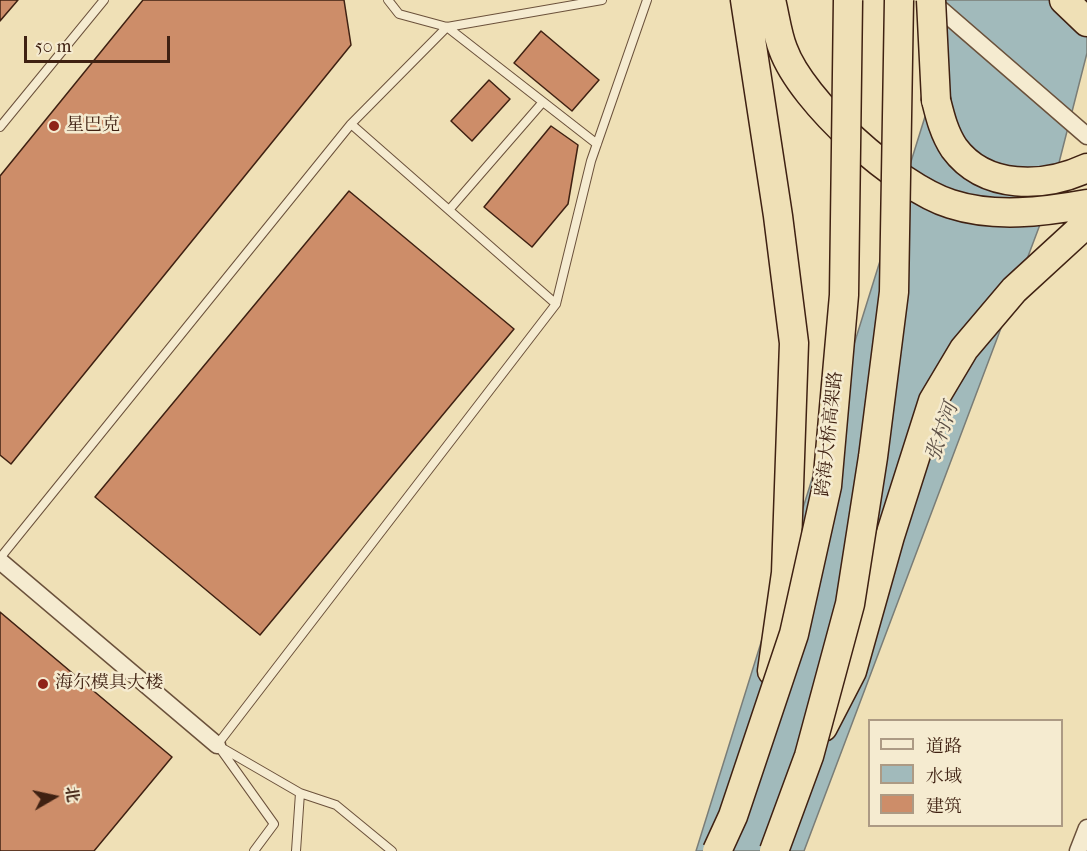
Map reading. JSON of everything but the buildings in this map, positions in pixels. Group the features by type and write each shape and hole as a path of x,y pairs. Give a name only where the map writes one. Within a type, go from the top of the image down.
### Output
{"highway":[{"path":"745,0 778,216 794,343 786,573 778,639 756,746"},
{"path":"771,0 783,50 804,87 856,143 911,183 950,204 988,212 1052,211 1087,204"},
{"name":"跨海大桥高架路","path":"717,851 732,816 795,634 827,486 844,295 848,0"},
{"path":"774,851 809,756 850,604 873,456 894,292 899,0"},
{"path":"931,0 936,100 943,128 954,147 967,161 985,174 1025,182 1044,182 1068,177 1087,168"},
{"path":"1064,0 1087,22"},
{"path":"809,756 852,671 890,536 933,401 964,349 1014,290 1087,223"}],"street":[{"path":"931,0 1087,136"},
{"path":"0,559 217,745"},
{"path":"1078,851 1087,828"}],"lane":[{"path":"0,127 104,0"},
{"path":"388,0 399,14 447,27 597,144"},
{"path":"0,559 351,124 447,27 602,0"},
{"path":"217,745 556,304 597,144 647,0"},
{"path":"449,210 542,103"},
{"path":"351,124 556,304"},
{"path":"217,745 300,793 336,805 392,851"},
{"path":"217,745 274,824 254,851"},
{"path":"296,851 300,793"}],"water":[{"name":"张村河","path":"943,0 1087,0 1087,53 1050,198 804,851 696,851 938,75"}],"place":[{"name":"星巴克","path":"54,126"},
{"name":"海尔模具大楼","path":"43,684"}]}
